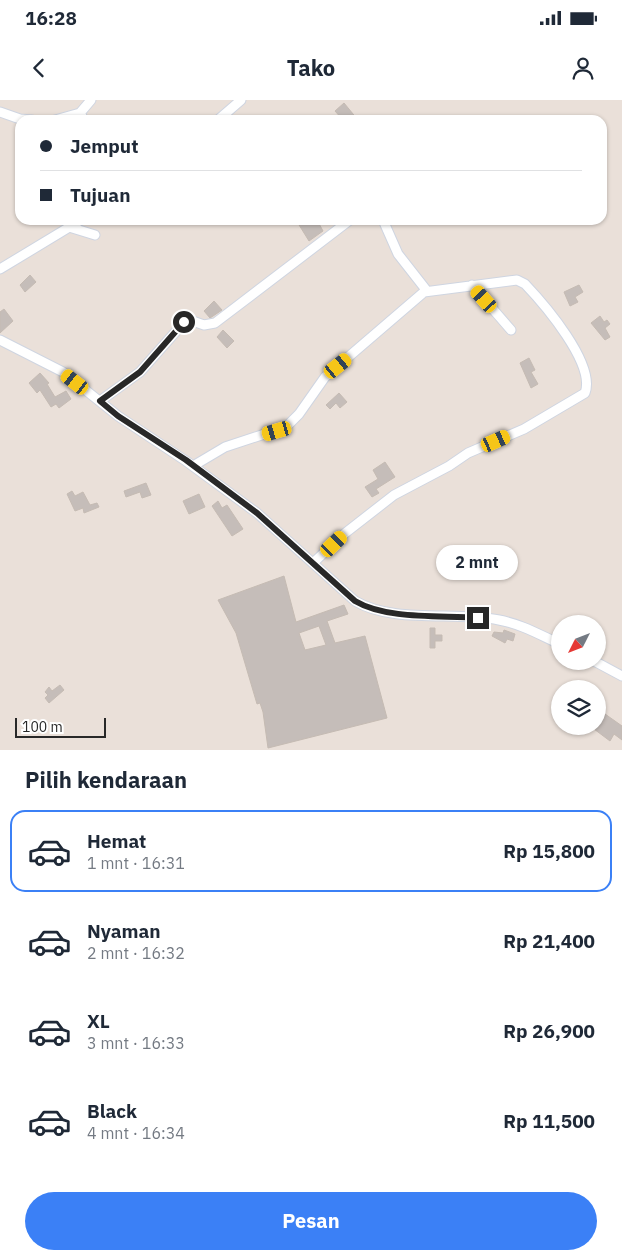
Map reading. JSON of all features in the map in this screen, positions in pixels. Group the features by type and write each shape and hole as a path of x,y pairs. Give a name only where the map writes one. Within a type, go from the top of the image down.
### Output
{"street":[{"path":"83,115 91,100"},
{"path":"224,115 242,100"},
{"path":"0,112 15,117"},
{"path":"0,269 72,225"},
{"path":"100,401 140,372 187,319 204,326 215,323 343,225"},
{"path":"385,225 398,254 427,291"},
{"path":"69,227 95,235"},
{"path":"194,466 225,447 286,426 299,414 325,377 391,323 418,295 427,291 516,280 525,284 573,343 586,381 585,393 524,429 468,453 435,474 394,495 344,534 314,564"},
{"path":"472,285 511,330"},
{"path":"0,340 63,372 118,416 194,466 257,513 355,601 370,608 396,613 500,620 520,626 551,640"},
{"path":"606,667 622,676"}],"building":[{"path":"344,103 354,115 339,115 335,111"},
{"path":"299,225 320,225 323,231 309,241"},
{"path":"30,275 36,282 25,292 20,285"},
{"path":"579,285 583,292 575,297 578,302 570,306 564,292"},
{"path":"214,301 222,310 210,318 204,311"},
{"path":"4,309 13,321 0,333 0,312"},
{"path":"600,316 604,322 607,320 610,324 605,328 610,337 605,340 591,323"},
{"path":"223,330 234,341 227,348 217,337"},
{"path":"529,358 535,370 531,372 538,384 531,388 520,363"},
{"path":"40,373 49,383 47,384 55,397 66,391 71,399 59,408 56,404 51,407 40,390 37,393 29,383"},
{"path":"339,393 347,402 340,408 336,403 330,409 326,405"},
{"path":"385,462 395,477 376,489 379,493 372,497 365,487 378,479 373,470"},
{"path":"146,483 151,495 142,498 140,492 126,497 124,491"},
{"path":"72,491 75,496 83,492 90,505 97,503 99,507 84,513 83,508 75,511 67,494"},
{"path":"199,494 205,507 189,514 183,501"},
{"path":"218,501 222,508 227,505 243,529 232,536 212,506"},
{"path":"284,576 296,622 344,605 348,614 327,621 335,643 365,636 387,718 268,748 260,703 257,704 236,633 218,600","holes":["319,626 326,645 305,650 299,633"]},
{"path":"430,628 435,628 435,635 442,635 442,641 435,641 435,648 430,648"},
{"path":"504,630 515,634 513,641 507,639 505,643 492,636 494,632 503,633"},
{"path":"60,685 64,690 49,703 45,698 48,695 45,692 49,687 52,691"},
{"path":"606,715 622,726 622,740 614,734 610,741 602,735 606,735"}],"route":[{"path":"184,322 149,364 131,380 100,401 118,416 186,460 257,513 355,601 375,610 396,613 478,618"}]}
